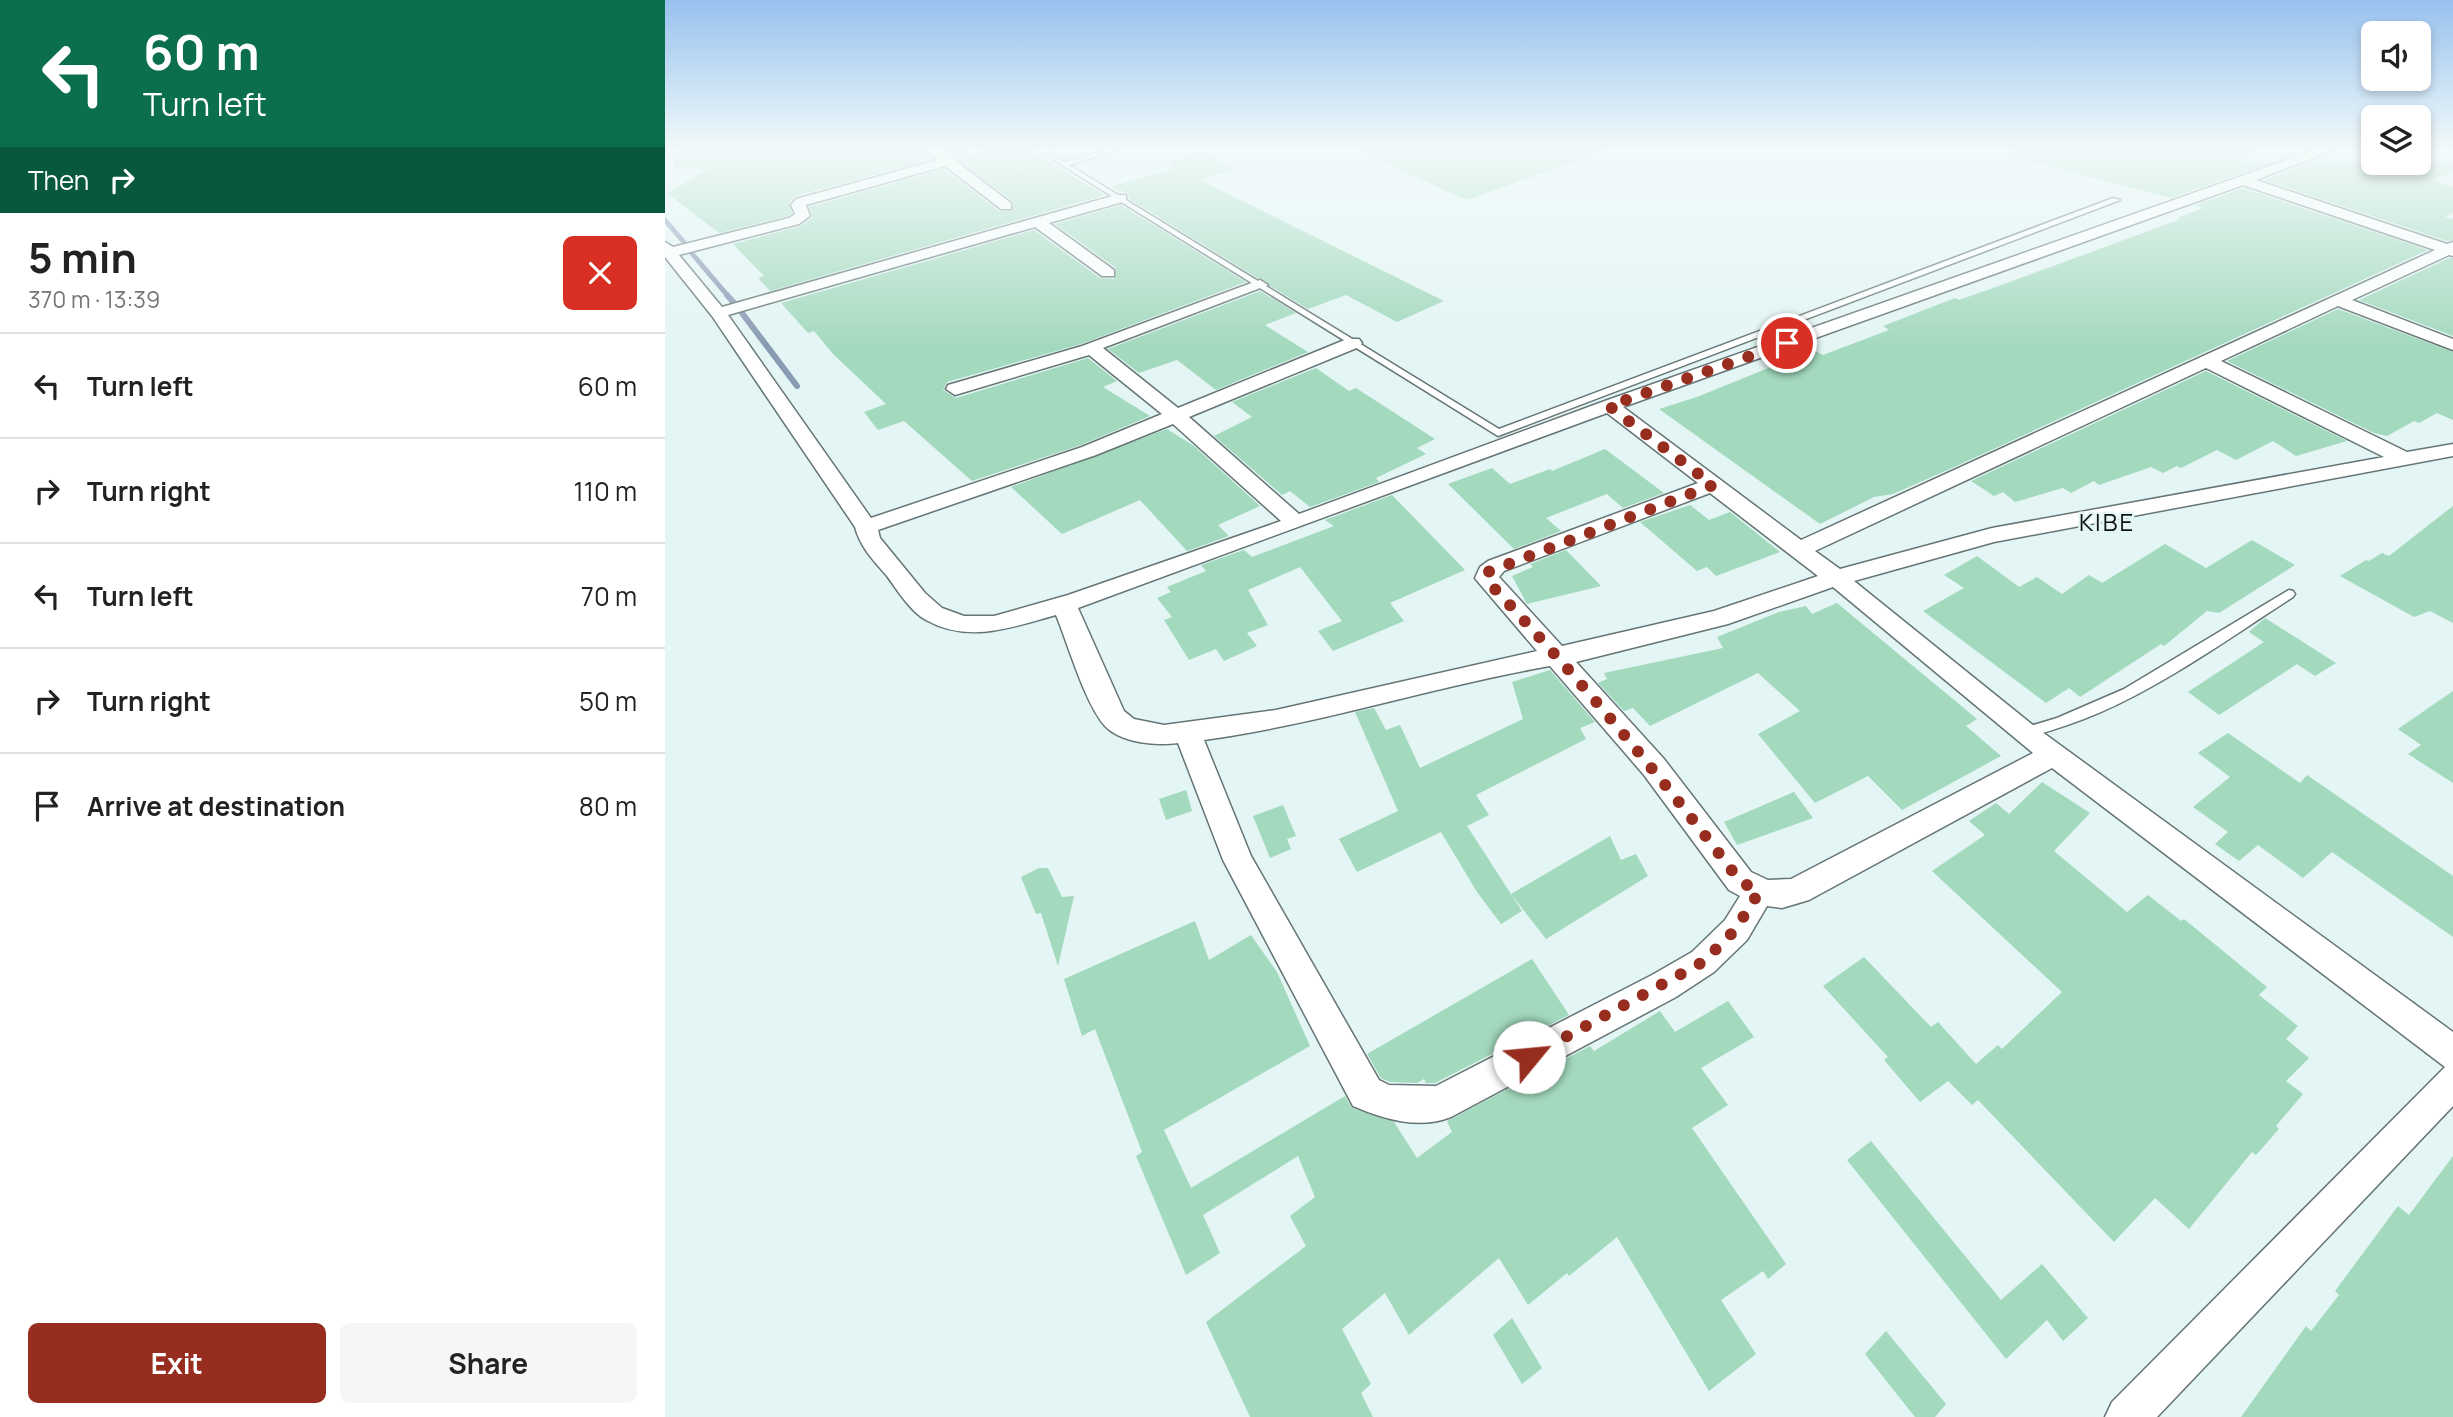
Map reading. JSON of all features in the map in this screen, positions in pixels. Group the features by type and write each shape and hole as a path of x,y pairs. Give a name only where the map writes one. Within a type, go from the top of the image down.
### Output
{"street":[{"path":"803,215 794,221 667,250 718,313 866,527 869,539 917,599 934,614 963,624 994,624 1064,604 1296,523 1609,406 2149,215"},
{"path":"718,313 1065,215"},
{"path":"2349,215 2451,249"},
{"path":"1039,223 1108,273"},
{"path":"1798,550 2451,249"},
{"path":"955,389 1091,349 1095,344 1260,285"},
{"path":"2337,300 2453,345"},
{"path":"866,527 1177,417 1353,343"},
{"path":"1091,349 1177,417 1296,523"},
{"path":"2206,361 2405,459"},
{"path":"1609,406 1836,578 2025,733 2453,1053"},
{"path":"1064,604 1096,683 1114,718 1126,729 1164,735 1276,720 1509,664 1559,657 1719,618 1836,578 1991,535 2453,450"},
{"path":"1713,485 1488,572 1487,579 1654,767 1740,881 1759,892 1780,897 1798,891 2007,777 2056,755"},
{"path":"1187,732 1238,860 1366,1093 1389,1103 1438,1104 1664,985 1703,962 1735,930 1759,892"},
{"path":"2127,1417 2453,1081"}],"lane":[{"path":"1148,215 1498,433 2076,215"},
{"path":"2025,733 2058,725 2101,708 2289,594"}],"building":[{"path":"696,215 789,215 788,216 719,233"},
{"path":"1035,215 770,291 758,278 764,276 733,244 801,226 813,217"},
{"path":"1086,215 1137,215 1246,282 1081,344 947,382 943,390 956,398 1088,358 1117,381 1103,387 1150,416 1081,445 972,481 904,421 878,430 864,412 886,404 834,355 814,331 808,333 781,303 1034,230 1100,278 1114,279 1116,268 1055,224"},
{"path":"1155,215 1271,215 1444,301 1397,322 1346,295 1308,309"},
{"path":"2184,215 2324,215 2428,250 1952,468 1893,494 1874,497 1820,524 1659,409 1697,397 1813,350 1823,355 1889,330 1883,326 1955,298 1959,300 2181,219 2177,218"},
{"path":"2369,215 2449,215 2445,217 2453,219 2453,240 2447,241"},
{"path":"2453,258 2453,336 2359,300"},
{"path":"1260,291 1296,313 1265,325 1308,352 1216,390 1177,360 1139,373 1108,349"},
{"path":"2338,309 2453,352 2453,420 2437,413 2419,423 2414,421 2387,436 2374,433 2227,361"},
{"path":"1316,368 1349,391 1356,388 1435,439 1417,448 1426,454 1376,478 1379,482 1310,507 1290,491 1282,495 1214,436 1252,417 1232,402"},
{"path":"2206,371 2347,441 2296,456 2273,441 2236,460 2217,450 2181,468 2177,466 2163,473 2151,467 2099,485 2094,481 2071,493 2063,488 2015,502 2003,492 1994,496 1971,481"},
{"path":"1167,429 1194,446 1260,506 1218,525 1229,536 1187,551 1140,500 1062,534 1011,487"},
{"path":"1605,449 1664,493 1623,508 1607,494 1546,518 1561,531 1514,549 1448,484 1492,468 1510,484 1550,469 1552,471"},
{"path":"1392,495 1465,570 1390,603 1404,621 1333,651 1318,631 1342,621 1300,567 1248,590 1268,625 1247,633 1257,646 1224,661 1216,649 1189,660 1164,620 1172,617 1157,598 1171,592 1167,587 1206,571 1201,565 1244,550 1252,557 1334,526 1325,520"},
{"path":"1690,505 1709,520 1730,512 1780,552 1716,576 1707,567 1697,571 1640,522"},
{"path":"2453,506 2453,623 2430,611 2414,617 2340,576 2382,553 2389,556"},
{"path":"2252,540 2295,565 2219,613 2207,611 2164,646 2161,644 2080,697 2069,688 2046,703 1923,611 1964,588 1944,575 1977,556 2019,587 2037,577 2062,594 2089,575 2102,583 2165,544 2206,568"},
{"path":"1566,550 1601,586 1527,604 1512,576 1533,567 1530,564"},
{"path":"1837,603 1977,719 1966,726 2001,756 1902,810 1868,776 1815,803 1758,734 1800,711 1758,673 1650,726 1633,708 1624,711 1598,683 1607,679 1604,673 1723,648 1717,637 1779,612 1806,606 1812,614"},
{"path":"2265,618 2336,663 2315,676 2297,664 2219,715 2188,692 2264,642 2249,632"},
{"path":"1550,670 1595,722 1580,728 1586,739 1476,795 1489,815 1467,826 1522,911 1501,924 1477,892 1441,832 1357,872 1339,839 1398,811 1355,712 1374,708 1386,730 1400,725 1420,768 1523,719 1512,682"},
{"path":"2453,691 2453,783 2408,754 2421,745 2398,729"},
{"path":"2228,733 2300,783 2307,775 2453,876 2453,937 2332,852 2303,878 2258,845 2239,861 2215,844 2228,832 2193,807 2230,777 2198,753"},
{"path":"2042,782 2090,813 2054,851 2127,912 2148,895 2181,921 2184,919 2267,987 2259,995 2298,1026 2286,1039 2309,1058 2286,1081 2303,1094 2276,1126 2279,1129 2256,1155 2252,1152 2189,1229 2155,1198 2114,1242 1978,1100 1972,1105 1948,1081 1920,1102 1884,1060 1888,1057 1823,986 1864,957 1931,1027 1938,1022 1976,1064 1998,1045 2002,1049 2062,992 1932,871 1985,835 1969,821 1996,803 2009,814"},
{"path":"1186,790 1192,811 1166,820 1159,799"},
{"path":"1794,792 1813,818 1737,845 1724,822"},
{"path":"1283,805 1296,836 1287,839 1291,849 1270,858 1253,816"},
{"path":"1610,836 1621,860 1636,854 1648,876 1546,939 1511,894"},
{"path":"1039,868 1048,868 1062,897 1074,896 1058,966 1041,913 1036,914 1021,877"},
{"path":"1195,921 1209,960 1251,935 1277,972 1310,1046 1164,1130 1191,1188 1345,1096 1352,1108 1394,1122 1417,1158 1452,1132 1447,1121 1590,1046 1594,1051 1660,1011 1675,1032 1728,1001 1754,1037 1701,1068 1728,1105 1692,1128 1786,1264 1768,1279 1763,1271 1721,1300 1756,1354 1709,1391 1617,1237 1528,1305 1499,1258 1409,1335 1385,1293 1342,1329 1371,1384 1361,1393 1373,1417 1250,1417 1206,1322 1306,1246 1290,1216 1315,1197 1298,1156 1203,1215 1220,1253 1186,1275 1136,1156 1142,1152 1095,1029 1082,1036 1064,979"},
{"path":"1532,959 1569,1015 1435,1083 1426,1083 1424,1079 1417,1083 1390,1082 1381,1078 1367,1054"},
{"path":"1871,1141 2001,1300 2042,1264 2088,1318 2063,1341 2047,1320 2006,1359 1847,1160"},
{"path":"2453,1156 2453,1417 2241,1417 2306,1326 2311,1331 2339,1295 2335,1291 2398,1206 2409,1215"},
{"path":"1512,1318 1542,1368 1522,1384 1493,1335"},
{"path":"1886,1331 1946,1404 1935,1417 1915,1417 1865,1354"}],"waterway":[{"path":"665,220 688,247"},
{"path":"689,250 728,296"},
{"path":"727,295 734,303"},
{"path":"742,313 797,386"}],"district":[{"name":"KIBE","path":"2107,523"}],"route":[{"path":"1529,1057 1703,962 1735,930 1759,892 1740,881 1654,767 1559,657 1492,586 1487,579 1488,572 1496,566 1713,485 1609,406 1787,343"}]}
